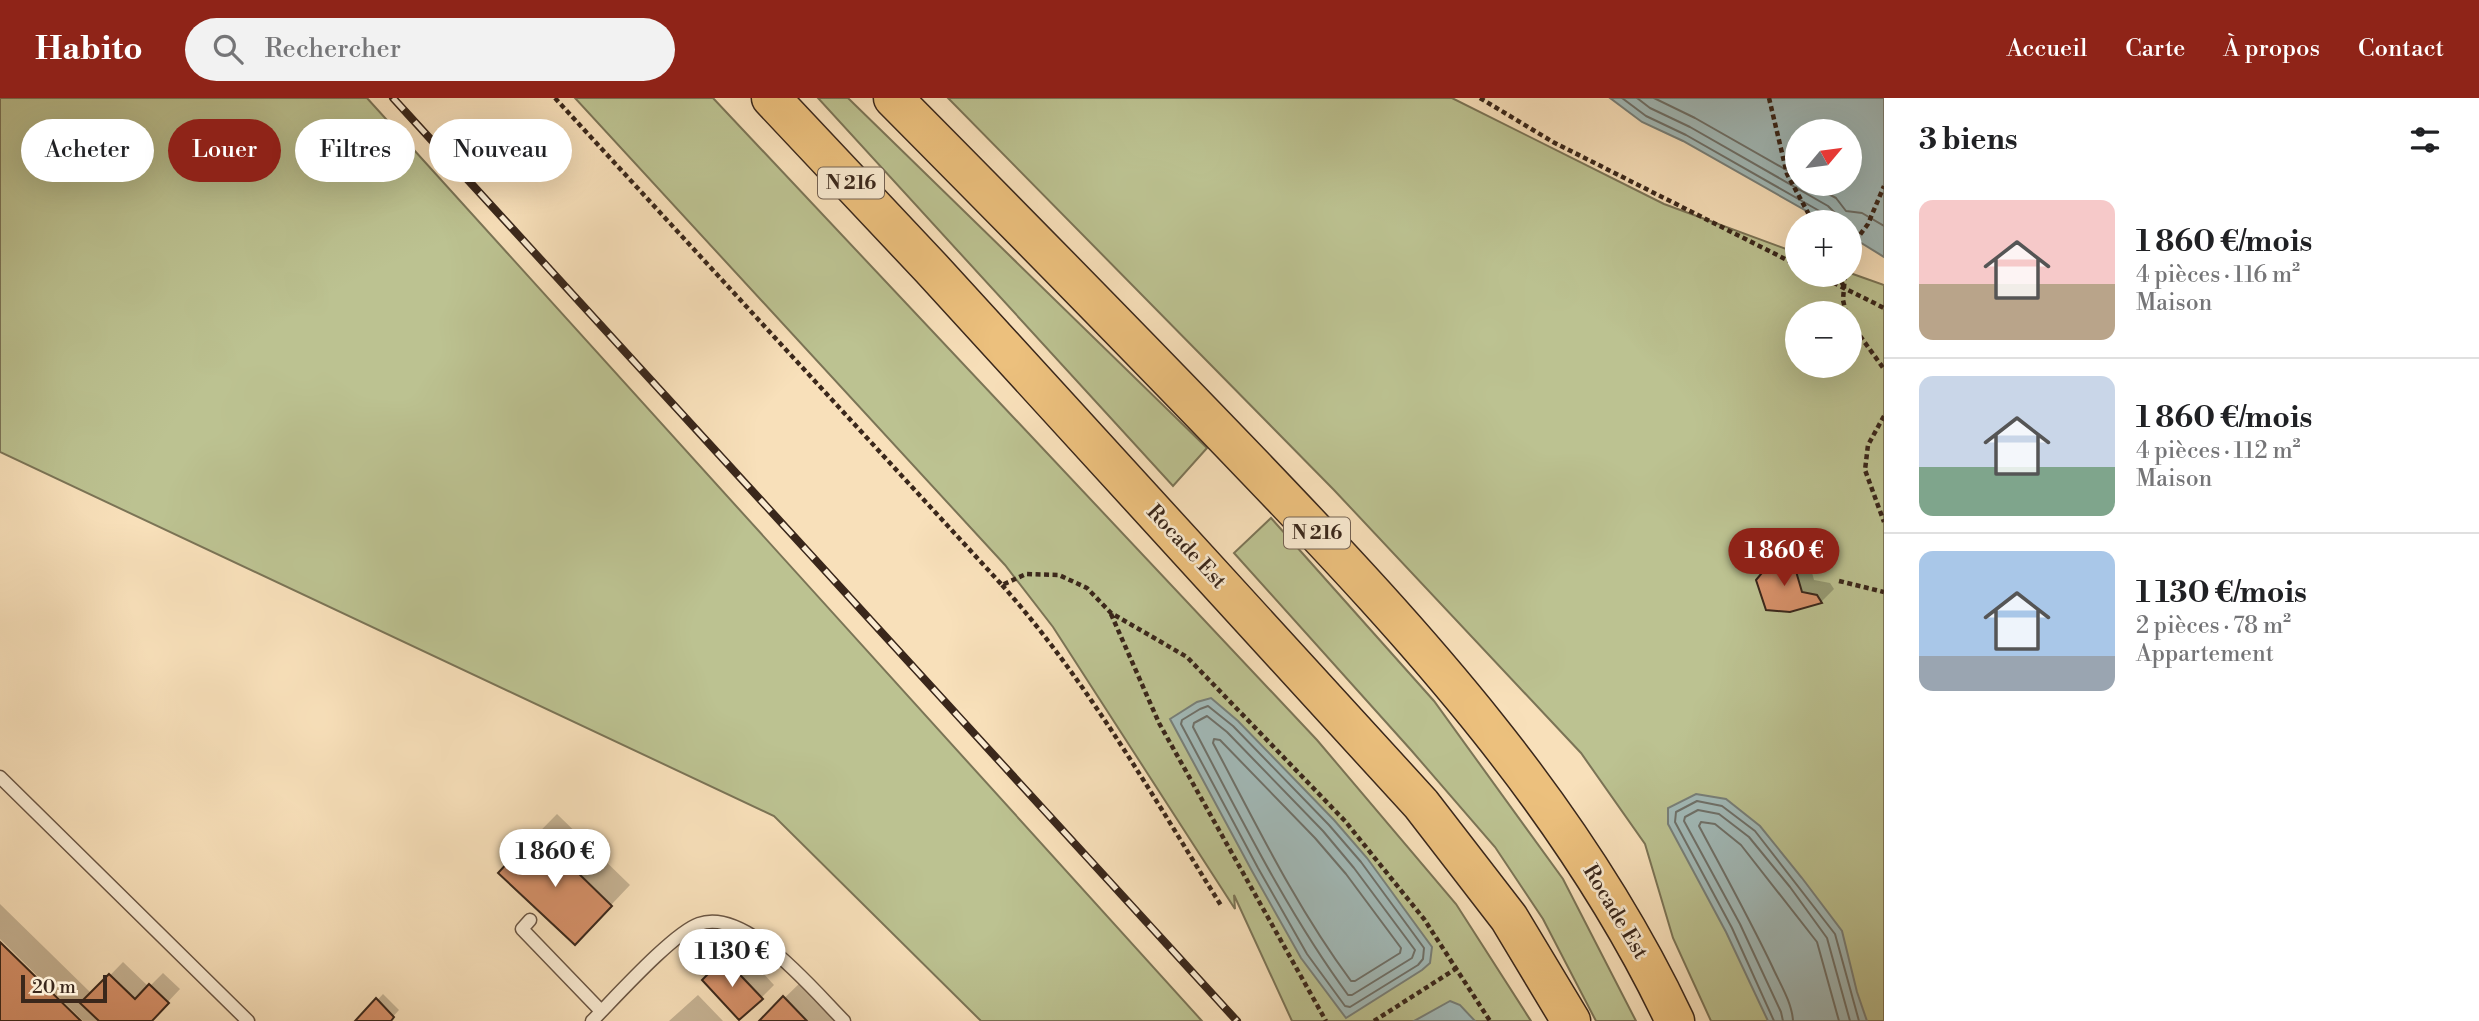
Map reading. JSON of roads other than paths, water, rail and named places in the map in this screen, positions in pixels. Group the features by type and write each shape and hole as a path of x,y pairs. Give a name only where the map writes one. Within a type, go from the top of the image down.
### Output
{"highway":[{"name":"Rocade Est","path":"771,98 1421,804 1502,906 1572,1021"},
{"name":"Rocade Est","path":"893,98 1304,519 1379,599 1455,687 1546,802 1582,856 1634,939 1675,1021"}],"lane":[{"path":"0,777 248,1021"},
{"path":"530,919 522,929 597,1016 680,934 700,923 722,923 748,931 773,950 844,1021"}],"water":[{"path":"1610,98 1884,98 1884,257 1862,243 1862,210 1805,210 1683,141 1642,122"},
{"path":"1211,698 1238,721 1334,820 1367,858 1432,947 1430,963 1422,970 1346,1018 1301,958 1170,719 1197,702"},
{"path":"1696,794 1726,799 1760,826 1842,931 1867,1021 1768,1021 1726,932 1668,824 1668,808"},
{"path":"1450,1001 1460,1005 1475,1021 1414,1021"}],"railway":[{"path":"393,98 1237,1021"}]}
